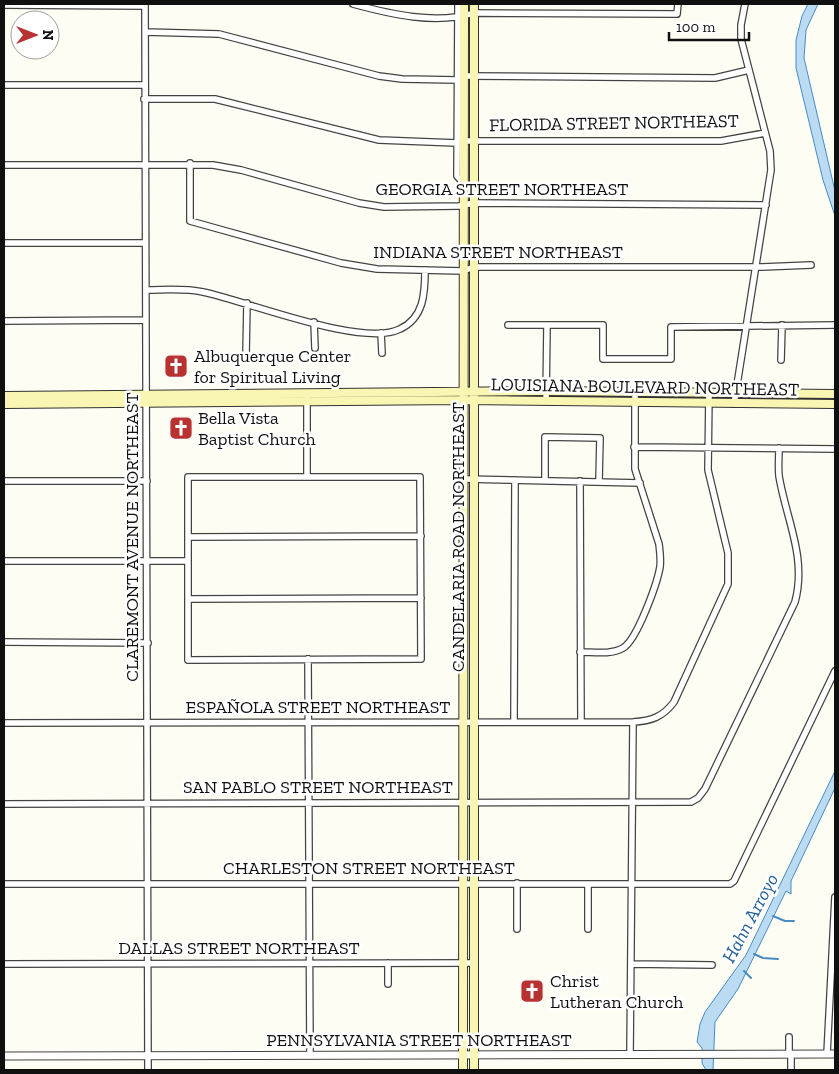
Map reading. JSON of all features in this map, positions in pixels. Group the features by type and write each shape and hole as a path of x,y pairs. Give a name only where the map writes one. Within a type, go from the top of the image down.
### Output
{"main road":[{"name":"CANDELARIA ROAD NORTHEAST","path":"464,4 461,17 461,142 464,184 464,1070"},
{"name":"CANDELARIA ROAD NORTHEAST","path":"474,4 474,1070"},
{"name":"LOUISIANA BOULEVARD NORTHEAST","path":"4,404 307,403 464,396 473,392 546,391 835,394"},
{"name":"LOUISIANA BOULEVARD NORTHEAST","path":"4,396 307,394 464,396 473,400 835,404"}],"street":[{"path":"353,4 399,16 461,17 474,13 677,14 678,4"},
{"path":"458,4 461,17"},
{"path":"734,404 771,170 770,151 741,39 741,25 745,4"},
{"path":"4,5 145,5"},
{"name":"CLAREMONT AVENUE NORTHEAST","path":"145,5 148,1070"},
{"path":"145,32 219,34 379,76 402,79 474,76 715,78 748,70"},
{"path":"4,85 144,85"},
{"name":"FLORIDA STREET NORTHEAST","path":"144,98 215,99 379,140 461,142 474,140 721,141 765,133"},
{"name":"GEORGIA STREET NORTHEAST","path":"4,165 190,163 241,170 360,203 384,207 464,206 474,203 766,204"},
{"name":"INDIANA STREET NORTHEAST","path":"190,163 190,221 340,264 377,269 463,271 474,267 805,267 811,265"},
{"path":"4,243 146,243"},
{"path":"146,290 200,292 247,303 349,332 381,334 400,330 418,313 424,297 425,270"},
{"path":"246,355 247,303"},
{"path":"4,321 146,320"},
{"path":"314,322 315,348"},
{"path":"508,325 603,325 603,359 671,359 671,326 835,325"},
{"path":"546,401 547,325"},
{"path":"781,360 782,325"},
{"path":"381,334 382,353"},
{"path":"580,652 613,652 629,644 653,594 660,555 636,469 634,447 635,392"},
{"name":"ESPAÑOLA STREET NORTHEAST","path":"4,723 308,721 633,722 659,717 668,711 728,584 728,553 710,481 708,448 709,393"},
{"path":"307,394 307,477"},
{"path":"545,481 545,437 600,438 599,481"},
{"path":"634,447 835,449"},
{"name":"SAN PABLO STREET NORTHEAST","path":"4,804 474,801 691,802 698,798 705,790 795,602 800,586 800,561 779,474 778,448"},
{"path":"188,476 307,477 420,477 421,659 188,660 188,476"},
{"path":"464,479 640,483"},
{"path":"514,721 515,480"},
{"path":"4,481 147,481"},
{"path":"580,481 581,722"},
{"path":"188,537 421,536"},
{"path":"4,562 188,560"},
{"path":"188,599 421,598"},
{"path":"4,642 148,643"},
{"path":"308,659 310,1055"},
{"name":"CHARLESTON STREET NORTHEAST","path":"4,884 474,882 724,884 734,881 835,671"},
{"path":"630,1054 633,722"},
{"path":"517,930 518,883"},
{"path":"588,884 588,929"},
{"path":"827,1054 835,897"},
{"path":"388,963 388,984"},
{"name":"DALLAS STREET NORTHEAST","path":"4,964 474,963"},
{"path":"631,964 712,965"},
{"path":"789,1037 791,1070"},
{"path":"753,1046 753,1055"},
{"name":"PENNSYLVANIA STREET NORTHEAST","path":"4,1056 835,1054"}],"water":[{"path":"808,4 818,4 806,30 804,58 835,191 835,216 823,180 796,68 796,40 802,16"},
{"path":"835,771 835,788 791,881 791,894 786,891 738,989 715,1022 713,1070 706,1070 702,1063 702,1048 697,1042 700,1024 705,1012 746,955"}],"waterway":[{"name":"Hahn Arroyo","path":"773,916 785,921 794,921"},
{"name":"Hahn Arroyo","path":"754,954 763,958 778,959"},
{"name":"Hahn Arroyo","path":"744,971 751,978"}],"place":[{"name":"Albuquerque Center for Spiritual Living","path":"176,366"},
{"name":"Bella Vista Baptist Church","path":"181,428"},
{"name":"Christ Lutheran Church","path":"532,991"}]}
